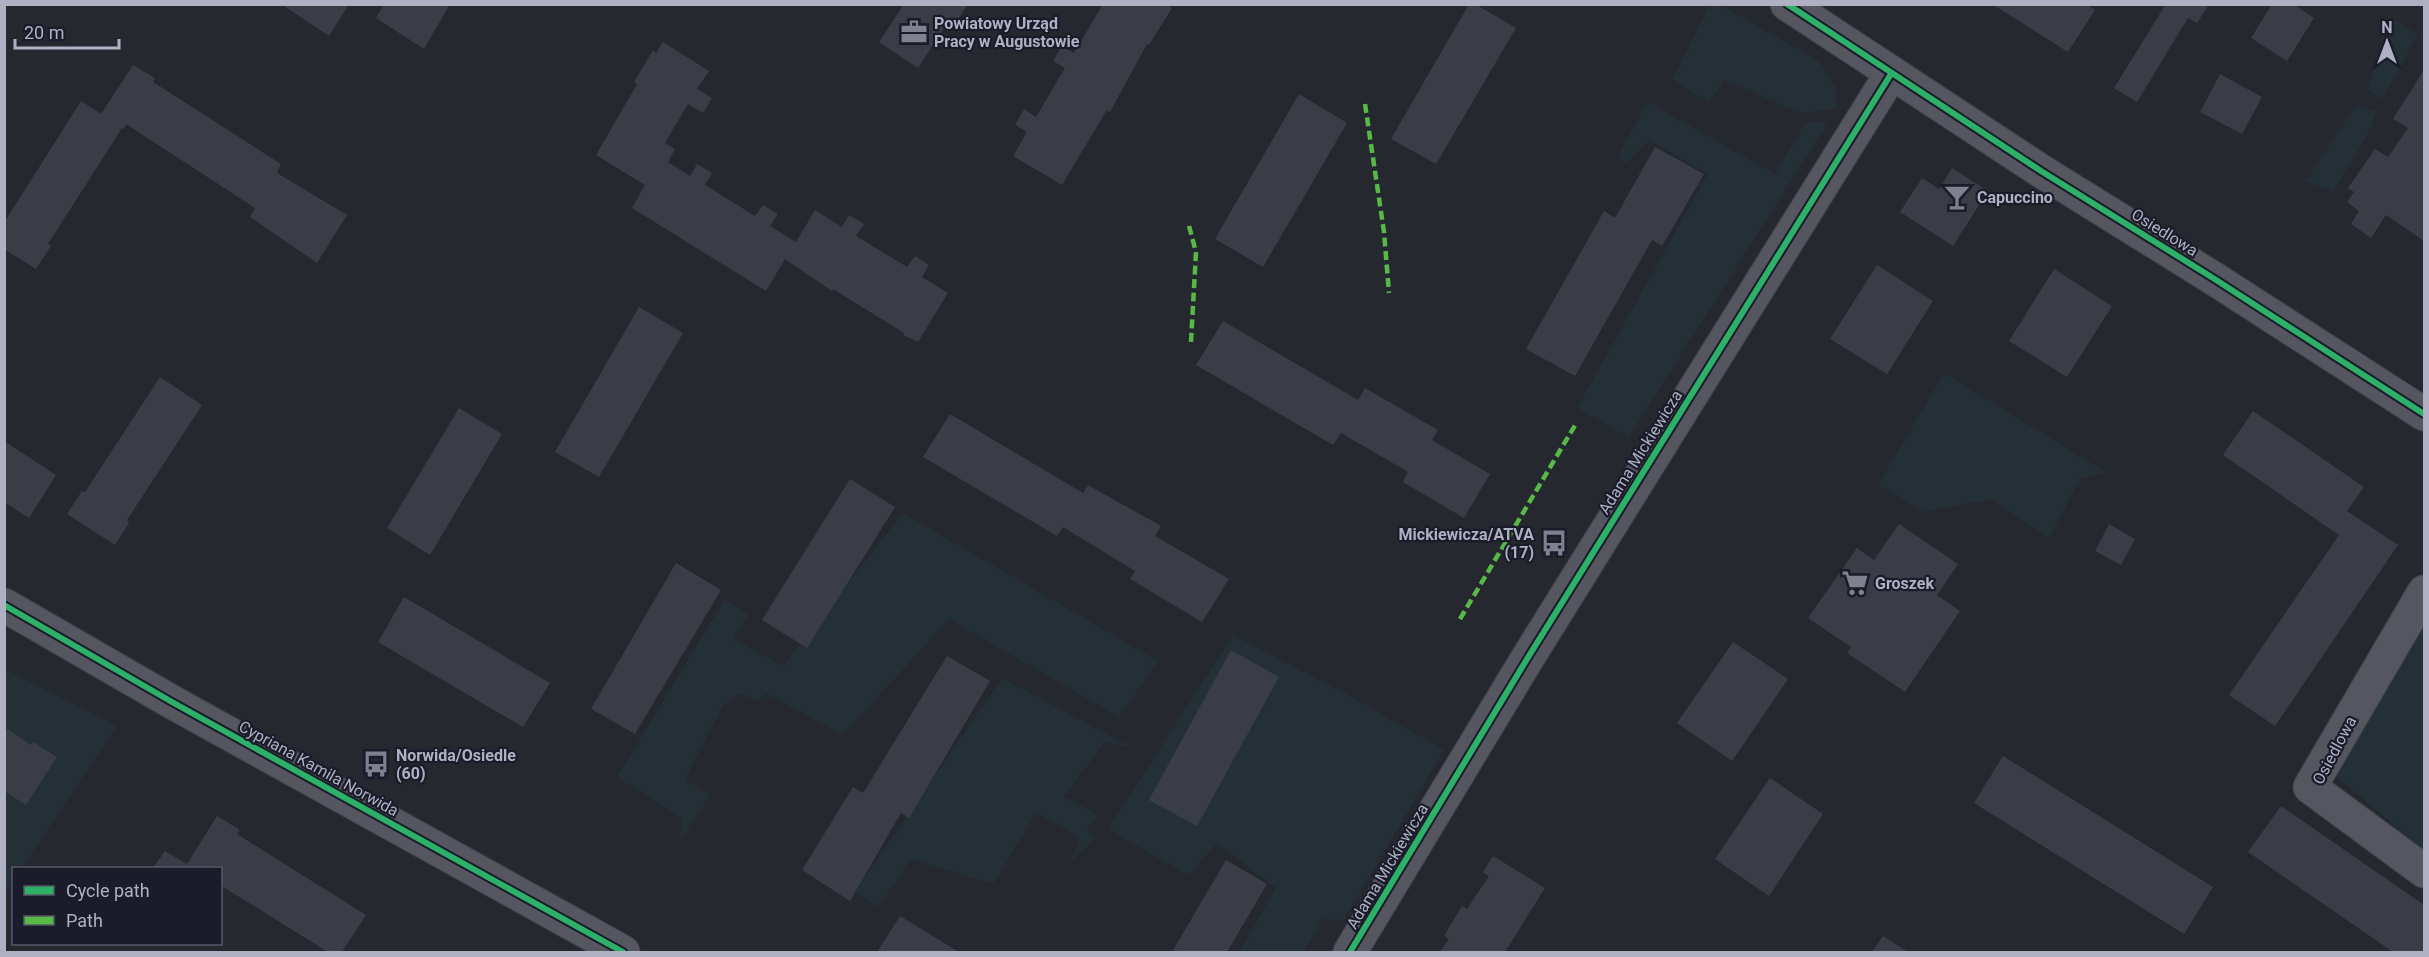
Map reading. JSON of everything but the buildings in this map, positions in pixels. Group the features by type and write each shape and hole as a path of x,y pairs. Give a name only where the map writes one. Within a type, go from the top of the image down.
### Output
{"street":[{"path":"1787,4 1891,74"},
{"name":"Osiedlowa","path":"1891,74 2424,414"},
{"name":"Adama Mickiewicza","path":"1350,952 1533,650 1891,74"},
{"name":"Osiedlowa","path":"2424,592 2310,787 2424,871"},
{"name":"Cypriana Kamila Norwida","path":"4,605 172,702 623,952"}],"shaded area":[{"path":"1710,5 1720,5 1819,61 1837,89 1836,109 1800,113 1724,80 1709,102 1672,80"},
{"path":"2394,19 2418,33 2382,100 2367,89"},
{"path":"1648,102 1775,174 1805,123 1829,121 1629,437 1577,408 1708,174 1649,140 1626,163 1618,155"},
{"path":"2357,104 2377,112 2366,137 2333,192 2306,181"},
{"path":"1944,373 2106,472 2080,479 2049,539 1992,499 1925,512 1878,485"},
{"path":"903,513 1158,661 1119,717 949,619 843,735 765,693 758,701 739,694 723,705 685,780 710,795 680,841 682,819 617,777 725,599 750,615 732,638 783,666"},
{"path":"2424,621 2424,850 2323,765"},
{"path":"1233,635 1341,691 1444,750 1343,921 1323,918 1304,952 1239,952 1276,888 1217,843 1189,876 1108,829"},
{"path":"5,669 117,726 23,867 12,867 12,883 5,895"},
{"path":"1002,678 1133,748 1105,742 1064,796 1098,815 1086,830 1094,838 1070,864 1080,837 1036,813 993,884 911,859 878,907 855,892"}],"marked path":[{"path":"1365,104 1384,232 1389,293"},
{"path":"1189,226 1196,252 1191,342"},
{"path":"1460,619 1577,422"}],"cycle path":[{"path":"1787,4 2041,171 2424,414"},
{"path":"1350,952 1527,659 1891,74"},
{"path":"4,605 172,702 623,952"}],"place":[{"name":"Powiatowy Urząd Pracy w Augustowie","path":"914,32"},
{"name":"Capuccino","path":"1957,197"},
{"name":"Mickiewicza/ATVA (17)","path":"1554,543"},
{"name":"Groszek","path":"1855,583"},
{"name":"Norwida/Osiedle (60)","path":"376,764"}]}
